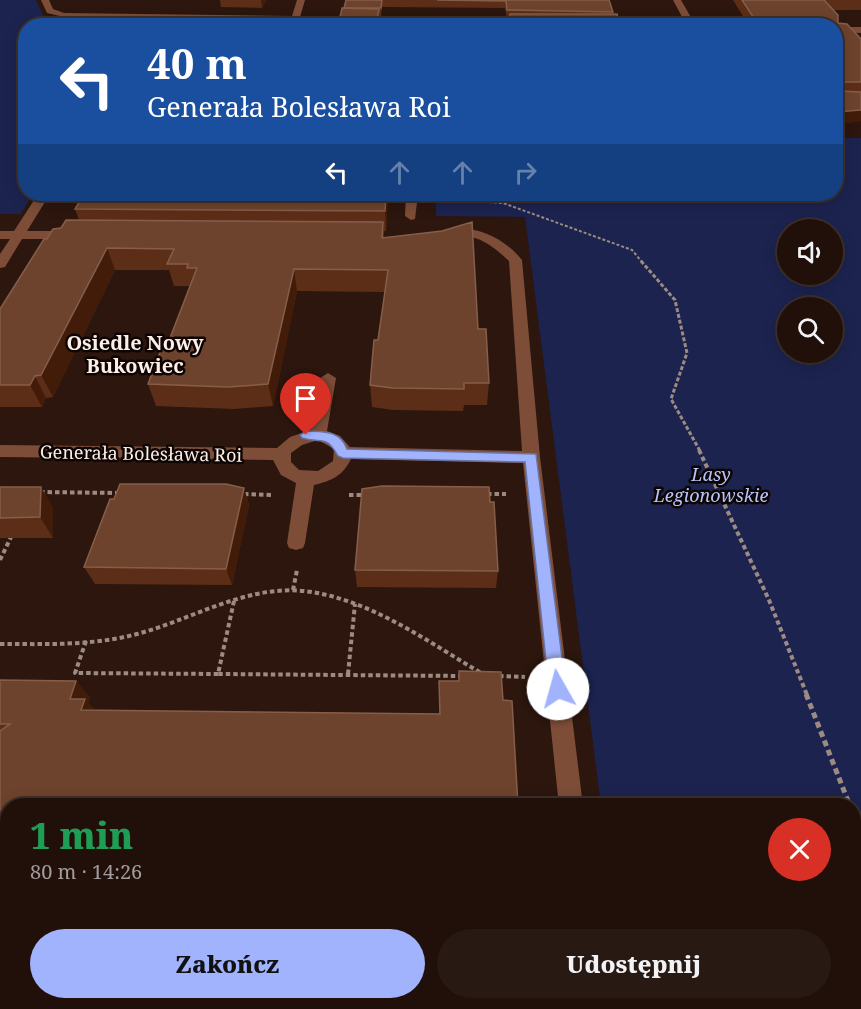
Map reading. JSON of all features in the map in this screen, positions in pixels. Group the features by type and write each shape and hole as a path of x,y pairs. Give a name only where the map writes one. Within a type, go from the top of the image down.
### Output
{"street":[{"path":"45,0 52,12 69,15 238,18"},
{"path":"295,18 301,0"},
{"path":"677,0 687,18"},
{"path":"843,30 861,30"},
{"path":"0,264 40,201"},
{"path":"411,216 412,201"},
{"path":"434,236 460,231 478,234 504,249 515,260 531,457 570,798"},
{"path":"0,235 88,235"},
{"path":"318,434 328,378"},
{"path":"318,434 329,436 338,442 343,459 337,468 305,487 287,471 282,454 295,439 318,434"},
{"name":"Generała Bolesława Roi","path":"0,451 282,454"},
{"path":"343,453 531,457"},
{"path":"296,543 305,487"}],"path":[{"path":"480,201 503,203 632,250 675,300 687,353 671,399 705,463 769,600 847,798"},
{"path":"238,494 305,487 372,495"},
{"path":"33,492 124,493"},
{"path":"484,494 518,494"},
{"path":"0,560 14,531"},
{"path":"0,645 115,639 248,597 293,590 355,604 395,623 485,676 75,673 86,641"},
{"path":"218,674 234,601"},
{"path":"348,674 355,604"},
{"path":"495,676 535,677"}],"green space":[{"path":"0,0 36,0 43,15 52,18 18,18 18,201 29,201 21,214 0,214"},
{"name":"Lasy Legionowskie","path":"843,138 861,138 861,798 600,798 525,217 436,216 436,201 843,201"}],"building":[{"path":"346,0 382,0 381,8 344,8"},
{"path":"437,0 609,0 613,12 507,10 506,1"},
{"path":"742,0 824,0 838,15 838,18 754,18"},
{"path":"342,8 379,9 377,18 340,18"},
{"path":"510,14 617,14 618,18 511,18"},
{"path":"843,24 847,24 861,39 861,82 843,82"},
{"path":"843,91 861,92 861,110 843,111"},
{"path":"80,201 386,201 385,211 75,209"},
{"path":"66,220 383,222 382,238 442,231 472,222 478,329 486,329 489,383 464,383 464,389 392,388 370,385 374,340 378,340 388,270 294,269 268,384 228,387 148,384 165,339 170,338 197,268 187,268 188,264 167,264 174,249 107,248 41,375 35,376 30,385 0,385 0,309 44,239 47,239 53,229 61,228"},
{"path":"120,484 226,484 244,488 226,569 84,567 110,499 114,499"},
{"path":"382,486 489,487 490,502 494,502 498,571 355,570 362,489"},
{"path":"0,487 41,487 40,517 0,518"},
{"path":"459,671 501,672 503,700 512,701 518,798 0,798 0,731 10,724 0,724 0,680 76,681 70,699 85,699 81,710 440,714 439,681 459,681"}],"district":[{"name":"Osiedle Nowy Bukowiec","path":"135,354"}],"route":[{"path":"306,435 329,436 338,442 343,453 531,457 558,689"}]}
